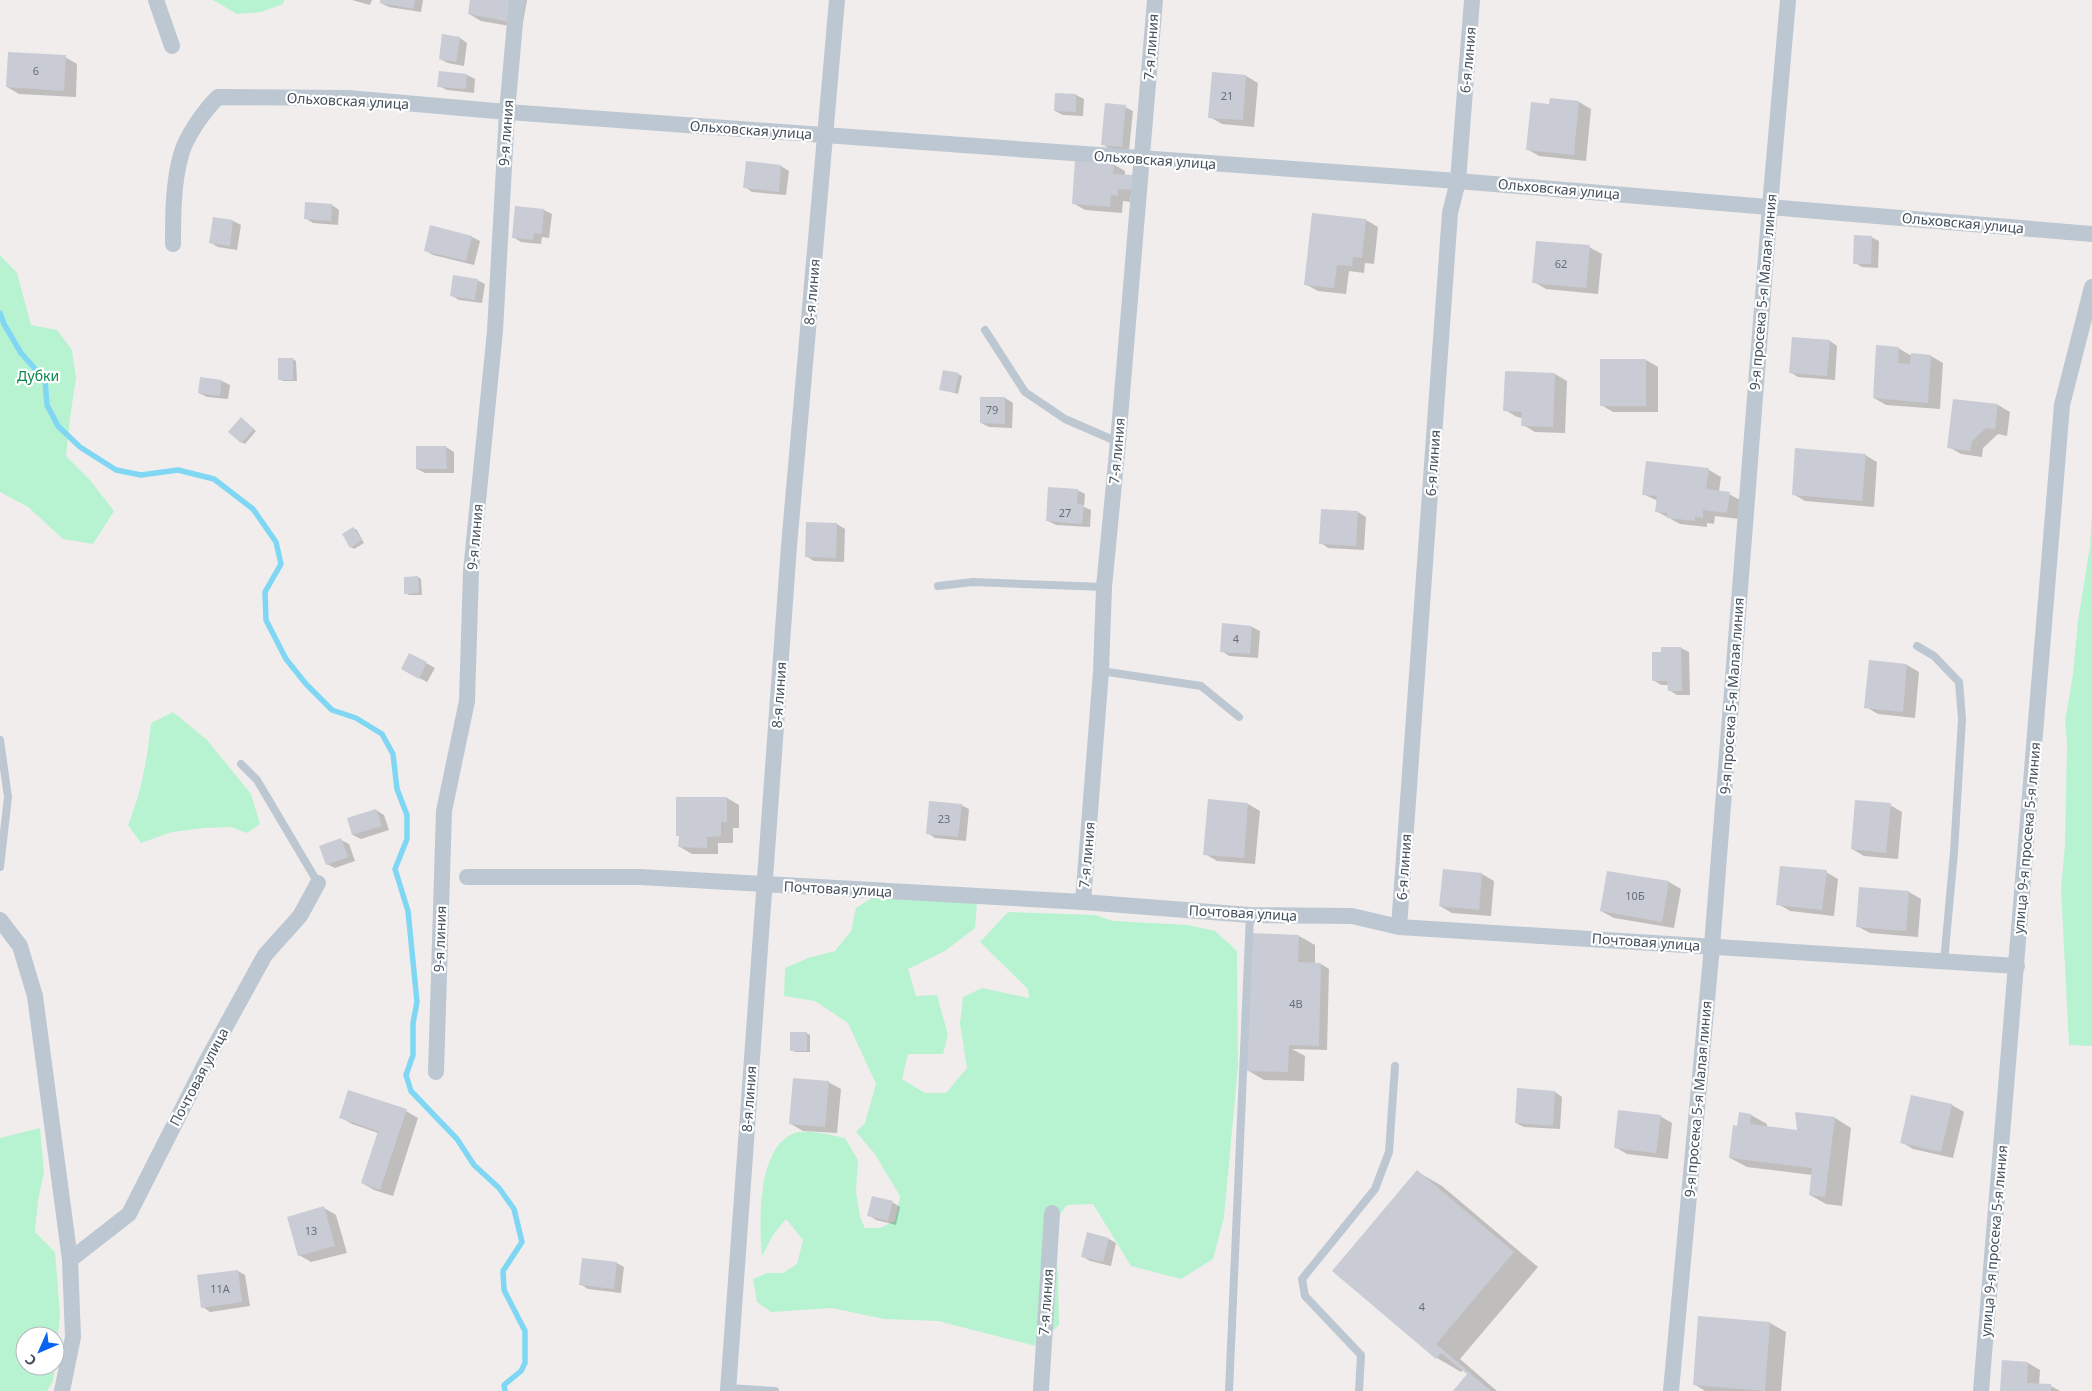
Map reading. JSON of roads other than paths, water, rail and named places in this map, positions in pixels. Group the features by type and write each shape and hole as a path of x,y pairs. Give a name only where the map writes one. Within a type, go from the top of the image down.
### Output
{"street":[{"path":"156,0 172,46"},
{"name":"9-я линия","path":"436,1072 444,811 467,701 471,572 495,331 507,112 517,0"},
{"name":"8-я линия","path":"728,1390 789,546 837,0"},
{"name":"7-я линия","path":"1083,902 1101,671 1104,587 1143,160 1155,0"},
{"name":"6-я линия","path":"1400,927 1450,213 1458,181 1472,0"},
{"name":"9-я просека 5-я Малая линия","path":"1671,1391 1712,946 1788,0"},
{"name":"Ольховская улица","path":"173,244 173,211 181,154 203,112 218,97 348,98 507,112 1143,160 1458,181 2092,234"},
{"name":"улица 9-я просека 5-я линия","path":"1982,1391 2062,406 2092,287"},
{"name":"Почтовая улица","path":"466,877 640,877 1083,902 1250,915 1352,916 1400,927 2017,966"},
{"name":"Почтовая улица","path":"70,1260 129,1214 206,1062 265,955 300,916 318,883"},
{"path":"0,920 20,946 35,996 70,1260 73,1337 62,1391"},
{"name":"7-я линия","path":"1041,1391 1052,1212"}],"lane":[{"path":"985,330 1025,392 1065,419 1118,442"},
{"path":"938,586 973,582 1104,587"},
{"path":"1917,646 1934,656 1959,682 1962,719 1954,852 1944,962"},
{"path":"1101,671 1201,686 1239,717"},
{"path":"0,740 8,797 0,866"},
{"path":"241,764 257,780 318,883"},
{"path":"1229,1391 1250,915"},
{"path":"1359,1391 1361,1355 1305,1296 1302,1280 1375,1189 1389,1152 1394,1066"},
{"path":"728,1390 775,1391"}],"waterway":[{"path":"0,313 4,324 21,353 45,380 47,405 58,426 80,447 116,470 141,475 178,470 214,479 253,509 276,542 281,564 265,592 266,620 286,659 306,684 332,710 356,718 382,734 393,754 397,789 407,815 407,839 395,869 408,911 417,1002 413,1023 413,1055 406,1075 411,1091 457,1139 474,1165 499,1188 514,1209 522,1242 503,1271 504,1290 525,1331 525,1363 521,1371 504,1385 505,1391"}],"park label":[{"name":"Дубки","path":"38,376"}]}
